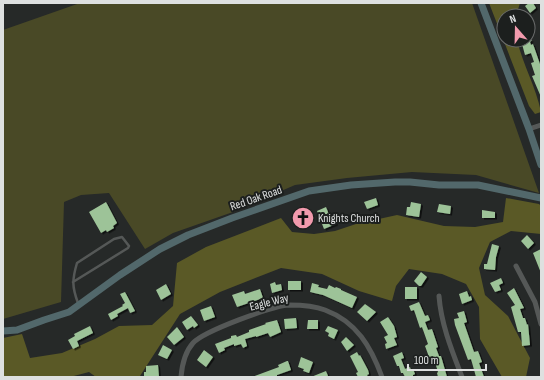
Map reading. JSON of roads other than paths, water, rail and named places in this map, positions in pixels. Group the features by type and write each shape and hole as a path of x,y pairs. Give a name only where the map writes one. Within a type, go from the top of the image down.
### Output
{"street":[{"path":"481,3 529,129 541,165"},
{"path":"529,129 541,125"},
{"name":"Red Oak Road","path":"3,331 17,330 69,312 120,275 188,235 309,191 351,185 410,182 439,185 478,185 541,198"},
{"path":"516,266 535,302 541,324"},
{"path":"439,296 445,330 462,377"},
{"name":"Eagle Way","path":"181,377 187,352 193,343 206,333 287,305 299,305 324,310 349,324 359,333 369,346 376,359 382,377"}],"lane":[{"path":"73,282 129,246 122,237 114,239 77,263 72,279 79,305"}],"place":[{"name":"Knights Church","path":"303,218"}]}
